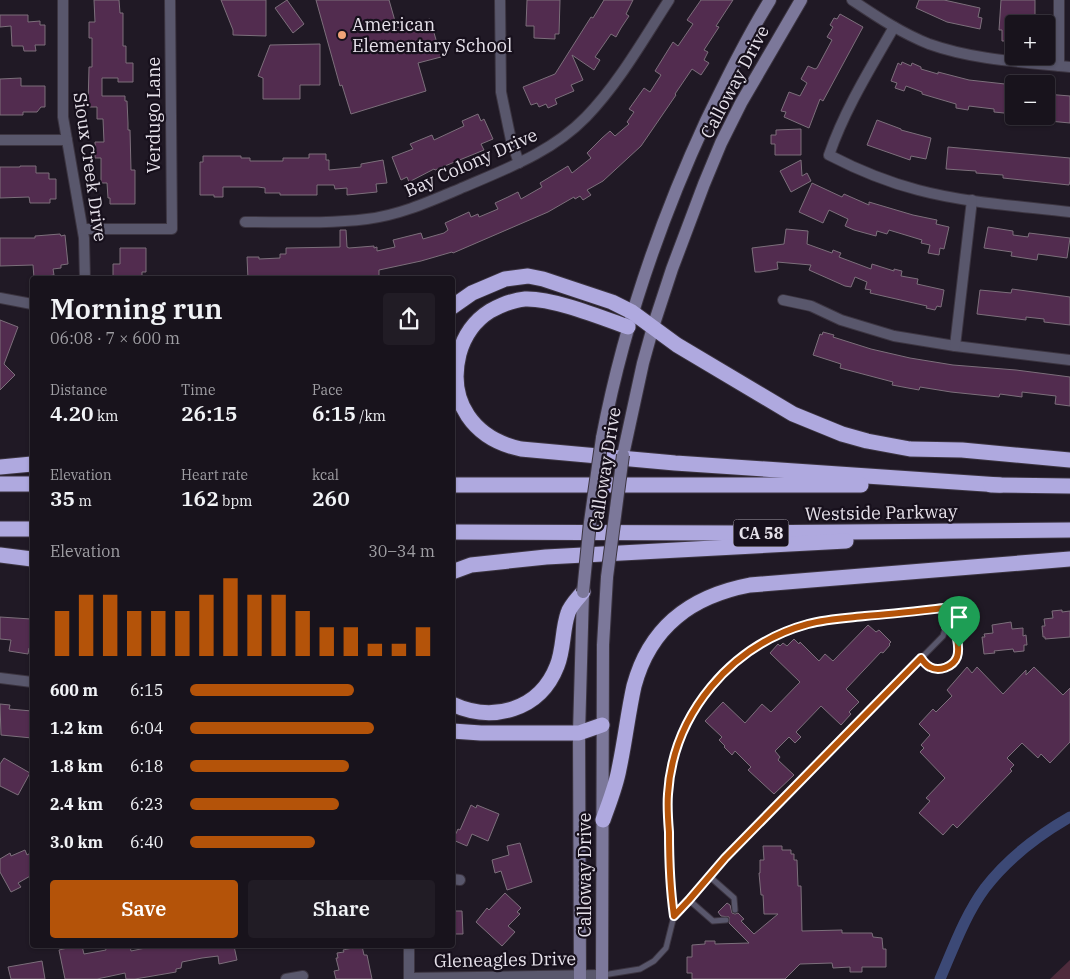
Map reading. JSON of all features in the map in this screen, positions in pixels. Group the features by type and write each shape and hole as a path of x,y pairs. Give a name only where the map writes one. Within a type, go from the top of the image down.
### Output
{"highway":[{"path":"455,305 488,285 505,279 528,276 543,278 612,302 630,320"},
{"path":"1000,485 675,463 521,449 500,443 483,432 464,409 458,396 456,380 457,363 466,336 475,323 498,306 510,301 538,299 653,327 677,345 792,414 842,434 875,443 910,449 962,450 1070,460"},
{"path":"0,467 30,464"},
{"path":"0,484 30,484"},
{"name":"Westside Parkway","path":"455,485 1070,486"},
{"path":"0,529 30,529"},
{"path":"455,571 471,565 546,557 1022,530"},
{"name":"Westside Parkway","path":"455,532 746,533 1070,530"},
{"path":"0,555 30,559"},
{"path":"603,820 619,771 635,685 641,667 658,637 669,624 691,605 705,597 750,585 1070,559"},
{"path":"455,705 472,712 498,712 511,710 523,705 534,697 552,679 561,653 568,613 583,592"},
{"path":"455,731 579,733 602,726"}],"main road":[{"name":"Calloway Drive","path":"580,977 579,733 583,592 594,494 609,399 630,320 661,227 681,177 734,62 770,0"},
{"name":"Calloway Drive","path":"602,977 603,645 607,577 616,502 627,438 643,362 688,224 721,143 741,103 801,0"}],"street":[{"name":"Sioux Creek Drive","path":"63,0 62,99 67,140 83,229 85,276"},
{"name":"Verdugo Lane","path":"83,229 172,229 170,0"},
{"path":"500,0 501,92 511,140 519,164"},
{"name":"Bay Colony Drive","path":"246,222 368,219 428,202 519,164 564,136 584,119 602,99 669,0"},
{"path":"852,0 894,27 928,43 952,51 1065,67 1060,0"},
{"path":"894,27 846,113 829,155 873,176 927,192 972,200 1070,212"},
{"path":"0,140 67,140"},
{"path":"955,346 972,200"},
{"path":"0,298 30,304"},
{"path":"783,300 811,306 841,320 868,329 922,341 1070,360"},
{"path":"0,678 30,682"},
{"path":"409,979 410,948"},
{"path":"286,979 303,976"},
{"name":"Gleneagles Drive","path":"409,979 602,977"}],"lane":[{"path":"602,977 640,969 654,961 666,948 674,916 670,887 668,794 672,769 683,731 700,701 715,681 748,651 788,631 809,624 944,608 946,626 943,636 725,858 674,916"},
{"path":"921,658 929,666 936,669 946,668 953,663 957,657 959,647 956,632 946,626"},
{"path":"709,876 734,898 735,910"},
{"path":"689,900 713,921 726,920"}],"shaded area":[{"path":"1070,960 1070,979 1050,979"}],"building":[{"path":"94,0 119,0 120,13 123,13 123,46 126,46 126,63 133,63 133,82 118,82 118,78 102,78 102,96 125,96 125,101 127,101 131,170 135,170 135,204 110,204 107,183 101,183 101,158 95,158 95,142 104,142 103,119 97,119 97,107 88,107 89,67 92,67 92,38 89,38 89,22 95,22"},
{"path":"221,0 266,0 266,36 233,35 233,30"},
{"path":"287,0 304,24 293,33 275,8"},
{"path":"316,0 389,0 397,28 430,19 441,57 418,63 426,91 351,114 342,85 340,86"},
{"path":"527,0 560,0 559,34 555,34 555,39 534,38 534,26 526,26"},
{"path":"604,0 633,0 626,14 629,16 616,37 611,34 595,57 600,60 594,70 572,55 583,80 571,85 574,91 555,99 557,104 548,108 546,104 539,107 537,103 531,105 523,87 555,74"},
{"path":"701,0 733,0 716,26 719,27 704,50 708,52 704,60 709,63 701,75 692,69 641,146 603,181 587,190 591,195 583,200 580,196 575,199 574,197 548,212 453,253 379,270 379,276 248,276 247,257 259,257 259,259 280,258 280,254 286,254 286,248 340,247 340,230 346,230 347,247 374,246 374,248 377,247 377,251 395,247 393,240 421,233 423,239 444,233 448,230 445,223 469,212 471,217 478,214 479,217 498,209 495,203 518,192 521,199 542,187 540,183 568,166 572,173 591,158 587,153 610,131 615,136 629,124 627,122 634,112 629,109 644,88 650,92 661,75 655,71 673,42 678,46 693,24 687,20"},
{"path":"919,0 944,0 980,8 978,17 982,18 980,29 947,22 916,8"},
{"path":"1001,0 1035,0 1035,15 1005,15 1005,41 1002,41 1002,30 999,30"},
{"path":"840,14 863,27 823,101 820,99 809,128 784,117 786,112 781,111 789,92 800,96 807,83 801,79 808,66 817,68 832,40 827,37 833,27 830,25 834,18 837,19"},
{"path":"0,15 28,15 28,22 40,21 40,25 45,25 45,45 35,45 36,51 24,51 23,46 12,46 11,26 0,27"},
{"path":"320,44 320,85 300,85 300,99 263,99 263,78 258,76 270,45"},
{"path":"902,62 911,66 912,63 921,67 921,69 938,74 938,72 969,80 1005,84 1005,113 994,112 994,109 969,106 968,110 956,108 956,104 922,94 922,92 906,86 904,91 895,88 897,83 891,81 898,63 901,65"},
{"path":"21,78 21,86 45,86 45,107 41,107 37,112 23,112 23,115 0,115 0,79"},
{"path":"1055,95 1070,96 1070,123 1055,122"},
{"path":"478,114 481,121 484,119 493,139 481,144 484,150 434,169 409,182 407,177 401,180 392,157 413,149 410,144 432,135 434,140 464,126 462,121"},
{"path":"877,120 901,130 931,138 926,159 911,156 910,160 867,145"},
{"path":"801,129 801,155 775,155 775,144 771,144 771,135 776,135 776,130"},
{"path":"948,147 1070,158 1069,185 1003,178 1003,175 976,173 976,171 946,169"},
{"path":"309,154 326,154 326,160 329,160 329,170 361,167 361,164 383,160 387,183 376,184 377,192 347,195 347,188 335,189 334,185 317,185 317,195 280,195 280,193 265,193 265,188 258,187 223,187 223,197 200,195 200,162 203,162 203,156 241,156 241,158 250,158 250,161 283,161 283,158 309,158"},
{"path":"801,160 802,176 807,173 811,181 791,192 780,171"},
{"path":"36,166 36,173 49,173 49,179 56,179 56,199 50,199 50,203 30,203 29,197 0,198 0,167"},
{"path":"812,183 842,197 844,194 869,205 869,202 937,220 936,224 949,227 944,249 940,248 939,255 928,253 930,245 921,243 922,240 889,230 887,234 877,231 876,236 854,230 845,226 848,219 829,210 823,223 799,212"},
{"path":"988,227 1013,231 1013,235 1028,237 1029,233 1070,238 1067,258 1038,254 1037,260 1011,256 1012,252 984,248"},
{"path":"786,229 808,231 807,244 832,253 833,250 841,253 839,257 871,269 872,264 894,271 894,269 902,271 901,276 918,279 917,284 944,290 941,307 937,306 935,310 926,308 927,306 870,293 871,290 865,289 867,282 855,277 851,287 845,286 809,270 811,265 777,262 778,269 755,272 752,248 784,244"},
{"path":"65,235 68,264 61,265 61,268 53,269 54,275 47,276 34,276 33,265 0,266 0,238 35,238 35,236"},
{"path":"120,248 146,248 146,272 142,272 142,276 113,276 113,264 120,264"},
{"path":"1012,289 1070,297 1070,325 1044,322 1044,319 1026,317 1026,320 977,314 980,290 1011,293"},
{"path":"0,320 18,327 4,364 15,375 0,390"},
{"path":"823,332 871,349 910,358 953,365 1070,377 1070,406 1055,404 1056,396 1022,392 1022,397 1000,394 999,397 920,387 919,390 892,385 893,382 840,368 841,364 813,355 820,334 822,335"},
{"path":"1062,610 1062,612 1070,611 1070,637 1045,639 1042,626 1045,626 1044,619 1053,618 1052,611"},
{"path":"0,617 30,619 30,648 28,654 9,651 11,640 0,639"},
{"path":"1011,622 1012,629 1023,628 1023,636 1026,635 1027,645 1024,645 1024,651 1014,652 1013,649 984,654 982,637 985,637 984,634 993,633 992,625"},
{"path":"868,625 876,632 879,630 891,642 883,653 881,652 846,689 859,702 849,712 851,714 841,725 821,706 796,732 801,737 795,743 789,737 775,751 780,757 778,760 794,775 774,794 748,770 751,767 735,751 732,755 724,747 719,740 722,737 705,721 723,702 745,723 762,704 771,712 800,682 770,653 778,644 780,646 783,643 787,646 794,639 799,644 800,642 819,661 825,654 833,661"},
{"path":"967,667 972,673 977,667 1003,694 1026,670 1026,675 1034,667 1063,695 1070,688 1070,742 1050,763 1041,754 1038,758 1022,743 1007,758 1014,765 1010,769 1012,771 957,828 953,824 943,835 919,813 930,801 926,798 945,778 920,752 924,748 921,745 930,735 919,724 933,709 936,712 952,696 947,690"},
{"path":"0,704 10,705 9,709 30,711 30,738 1,735"},
{"path":"4,758 30,773 18,795 0,786 0,764"},
{"path":"471,805 476,808 477,805 499,814 488,841 472,834 467,846 455,841 458,829 460,830"},
{"path":"520,843 532,882 507,890 501,871 495,873 492,860 509,855 507,846"},
{"path":"763,846 782,846 782,850 791,850 791,854 794,854 794,860 797,860 798,886 801,886 802,931 842,930 842,933 872,933 873,937 882,938 883,949 886,949 886,967 862,967 862,972 850,972 850,967 833,968 832,963 800,964 785,979 692,979 692,973 687,973 687,957 692,957 692,945 705,944 705,941 715,941 715,944 749,943 729,923 729,917 721,916 718,912 727,903 730,905 732,913 738,913 744,919 741,921 754,934 778,914 764,914 759,873 760,860 764,860"},
{"path":"25,850 27,855 30,853 30,876 18,883 21,887 11,892 0,872 0,859 10,853 11,856"},
{"path":"505,893 521,908 517,912 520,914 508,926 515,932 502,946 476,922 487,908 489,910"},
{"path":"455,911 462,911 463,934 455,934"},
{"path":"82,948 84,954 106,950 106,948 130,948 131,951 145,948 234,948 237,960 219,964 218,956 202,958 182,962 181,968 176,969 176,972 135,979 126,979 125,973 97,979 65,979 59,950"},
{"path":"362,948 364,955 367,955 372,979 336,979 334,971 339,970 336,958 338,958 337,953 344,952 343,950"},
{"path":"42,961 45,979 11,979 8,967"}],"waterway":[{"path":"940,979 965,921 985,888 1013,857 1046,832 1070,817"}],"place":[{"name":"American Elementary School","path":"342,35"}],"route":[{"path":"944,608 946,626 956,632 959,647 957,657 946,668 936,669 929,666 921,658 725,858 674,916 670,887 668,794 672,769 683,731 692,713 715,681 731,665 748,651 768,640 809,624 944,608"}]}
